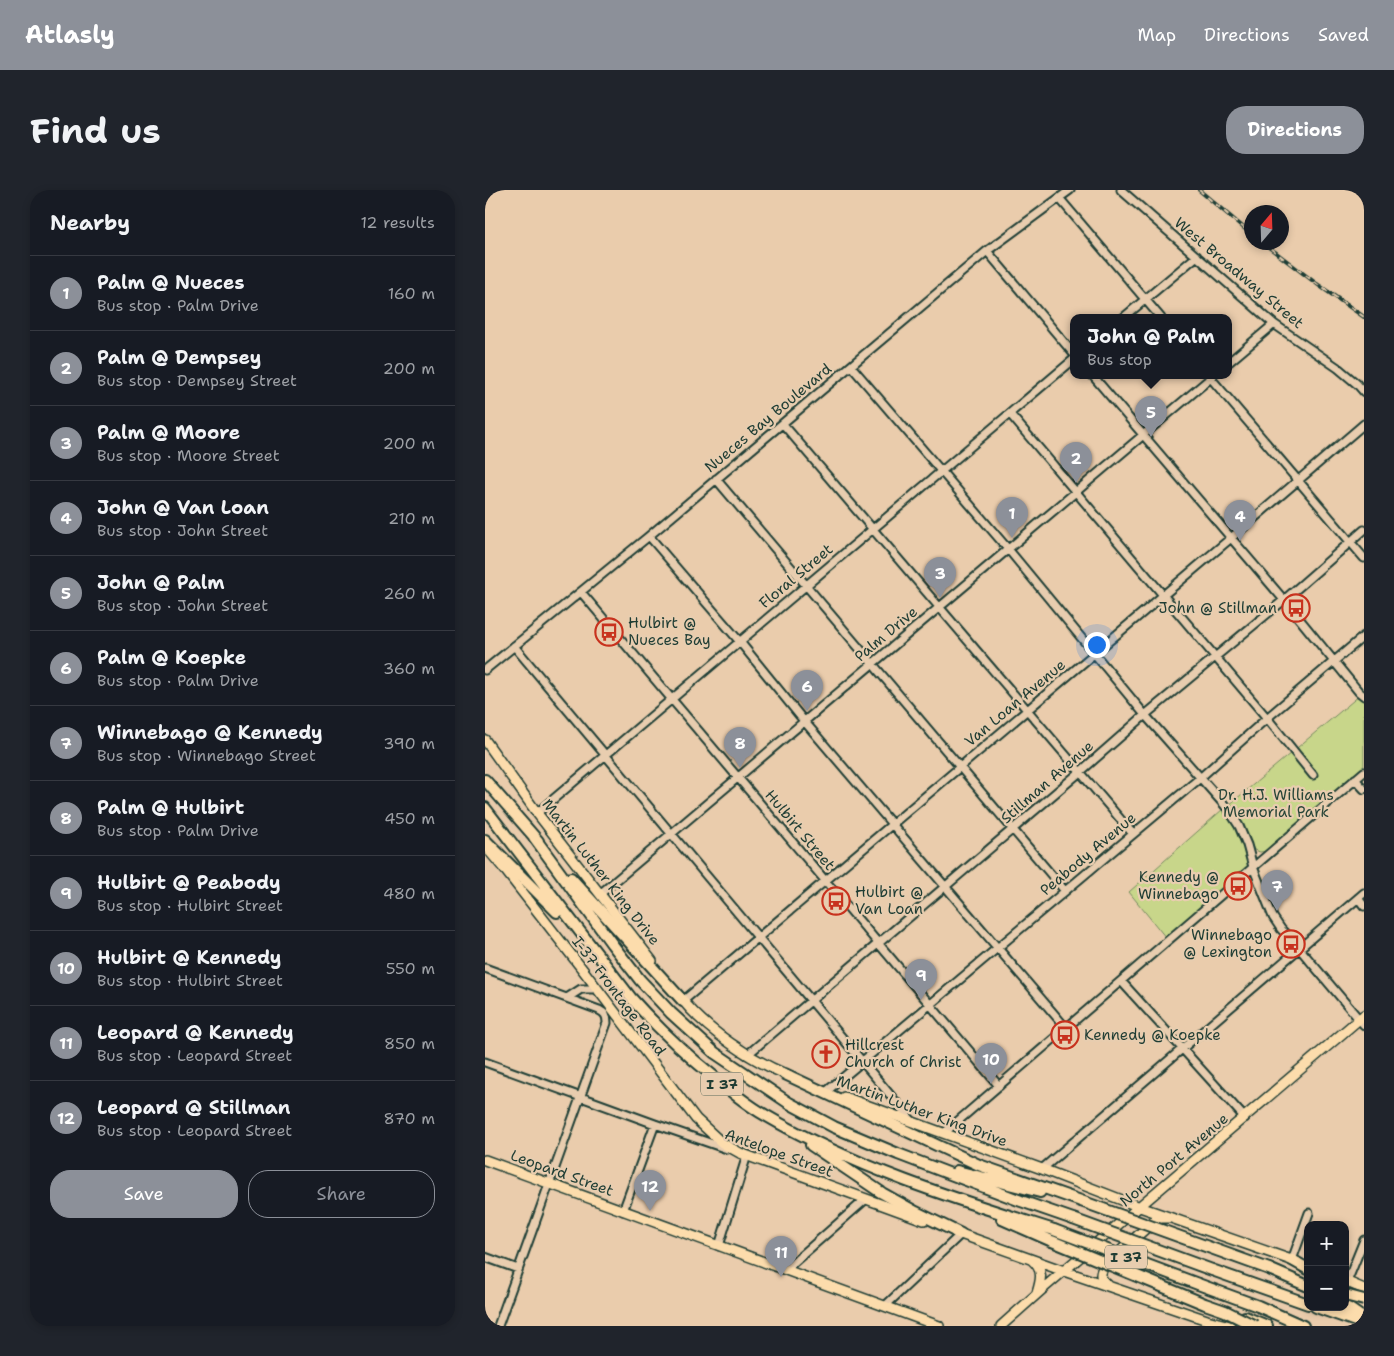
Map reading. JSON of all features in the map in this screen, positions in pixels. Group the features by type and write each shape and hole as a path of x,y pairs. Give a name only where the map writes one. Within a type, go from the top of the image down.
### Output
{"highway":[{"name":"I 37","path":"485,780 534,837 612,944 671,1013 715,1053 789,1103 834,1127 898,1154 978,1185 1304,1303"},
{"name":"I 37","path":"485,808 613,976 655,1025 732,1092 764,1115 875,1169 953,1198 1054,1230 1259,1306 1303,1326"},
{"path":"534,837 683,1001"},
{"path":"485,840 557,912 613,976"},
{"path":"785,1074 979,1165 1304,1280"},
{"path":"764,1115 882,1193 961,1234"},
{"path":"920,1162 1081,1201"},
{"path":"953,1198 1205,1304 1249,1318 1267,1326"},
{"path":"1292,1260 1304,1266"},
{"path":"1269,1268 1304,1284"},
{"path":"1349,1288 1364,1301"},
{"path":"1349,1296 1364,1301"},
{"path":"1349,1309 1364,1319"},
{"path":"1225,1310 1255,1326"},
{"path":"1327,1311 1364,1324"}],"main road":[{"name":"Martin Luther King Drive","path":"485,740 537,812 683,1001 703,1020 747,1054 785,1074 827,1091 1043,1169 1140,1207 1292,1260"},
{"name":"I-37 Frontage Road","path":"485,846 506,870 583,970 695,1119 722,1143 743,1154"},
{"name":"North Port Avenue","path":"1001,1326 1362,1020"},
{"name":"Antelope Street","path":"743,1154 1206,1323 1231,1326"},
{"name":"Leopard Street","path":"485,1160 939,1326"},
{"path":"1111,1287 1102,1280 1102,1269 1106,1264 1154,1221 1161,1218 1178,1220"},
{"path":"1030,1259 1037,1264 1041,1274 1036,1295"},
{"path":"1349,1286 1364,1289"},
{"path":"907,1314 931,1326"}],"street":[{"name":"Nueces Bay Boulevard","path":"485,670 649,536 987,252 1070,190"},
{"name":"West Broadway Street","path":"1121,190 1274,324 1338,368 1364,392"},
{"path":"1059,199 1157,314"},
{"path":"987,252 1070,349"},
{"path":"1128,314 1197,256"},
{"path":"1232,359 1274,324"},
{"name":"Floral Street","path":"537,812 1070,363"},
{"path":"851,366 1008,549 1145,714 1228,809 1239,826 1247,845 1253,867 1273,917 1281,929 1362,1020"},
{"path":"1096,379 1364,696"},
{"name":"Palm Drive","path":"600,894 1207,379"},
{"path":"1214,379 1364,558"},
{"path":"1010,414 1313,775"},
{"path":"783,424 1133,834"},
{"name":"Van Loan Avenue","path":"683,1001 1364,424"},
{"path":"716,478 1065,891"},
{"name":"Stillman Avenue","path":"747,1054 1081,772 1145,714 1284,600 1364,530"},
{"path":"649,536 1066,1028"},
{"name":"Hulbirt Street","path":"581,592 999,1086"},
{"name":"Peabody Avenue","path":"827,1091 1200,778 1267,718 1364,636"},
{"path":"514,646 912,1122"},
{"path":"944,1133 1364,772"},
{"path":"1355,780 1364,789"},
{"path":"1043,1169 1364,893"},
{"path":"1357,898 1364,906"},
{"path":"485,968 604,1012 607,1023 497,1326"},
{"path":"581,989 584,978 583,970"},
{"path":"1121,981 1245,1118"},
{"path":"567,998 581,989 597,990"},
{"name":"Antelope Street","path":"485,1062 743,1154"},
{"path":"623,1210 655,1124"},
{"path":"719,1246 743,1154"},
{"path":"785,1270 866,1199"},
{"path":"1292,1260 1309,1213"},
{"path":"885,1306 961,1234"},
{"path":"1349,1278 1364,1240"},
{"path":"485,1257 518,1268"}],"green space":[{"name":"Dr. H.J. Williams Memorial Park","path":"1360,695 1364,700 1364,767 1268,851 1260,852 1254,850 1241,821 1229,805"},
{"path":"1223,809 1240,834 1250,865 1166,938 1129,892"}],"railway":[{"path":"1199,190 1244,228"},
{"path":"1272,250 1364,317"}],"place":[{"name":"John @ Palm","path":"1151,437"},
{"name":"Palm @ Dempsey","path":"1076,483"},
{"name":"Palm @ Nueces","path":"1012,538"},
{"name":"John @ Van Loan","path":"1240,541"},
{"name":"Palm @ Moore","path":"940,598"},
{"name":"John @ Stillman","path":"1296,608"},
{"name":"Hulbirt @ Nueces Bay","path":"609,632"},
{"name":"Palm @ Koepke","path":"807,711"},
{"name":"Palm @ Hulbirt","path":"740,768"},
{"name":"Kennedy @ Winnebago","path":"1238,886"},
{"name":"Hulbirt @ Van Loan","path":"836,901"},
{"name":"Winnebago @ Kennedy","path":"1277,911"},
{"name":"Winnebago @ Lexington","path":"1291,944"},
{"name":"Hulbirt @ Peabody","path":"921,1000"},
{"name":"Kennedy @ Koepke","path":"1065,1035"},
{"name":"Hillcrest Church of Christ","path":"826,1054"},
{"name":"Hulbirt @ Kennedy","path":"991,1084"},
{"name":"Leopard @ Stillman","path":"650,1211"},
{"name":"Leopard @ Kennedy","path":"781,1277"}]}
